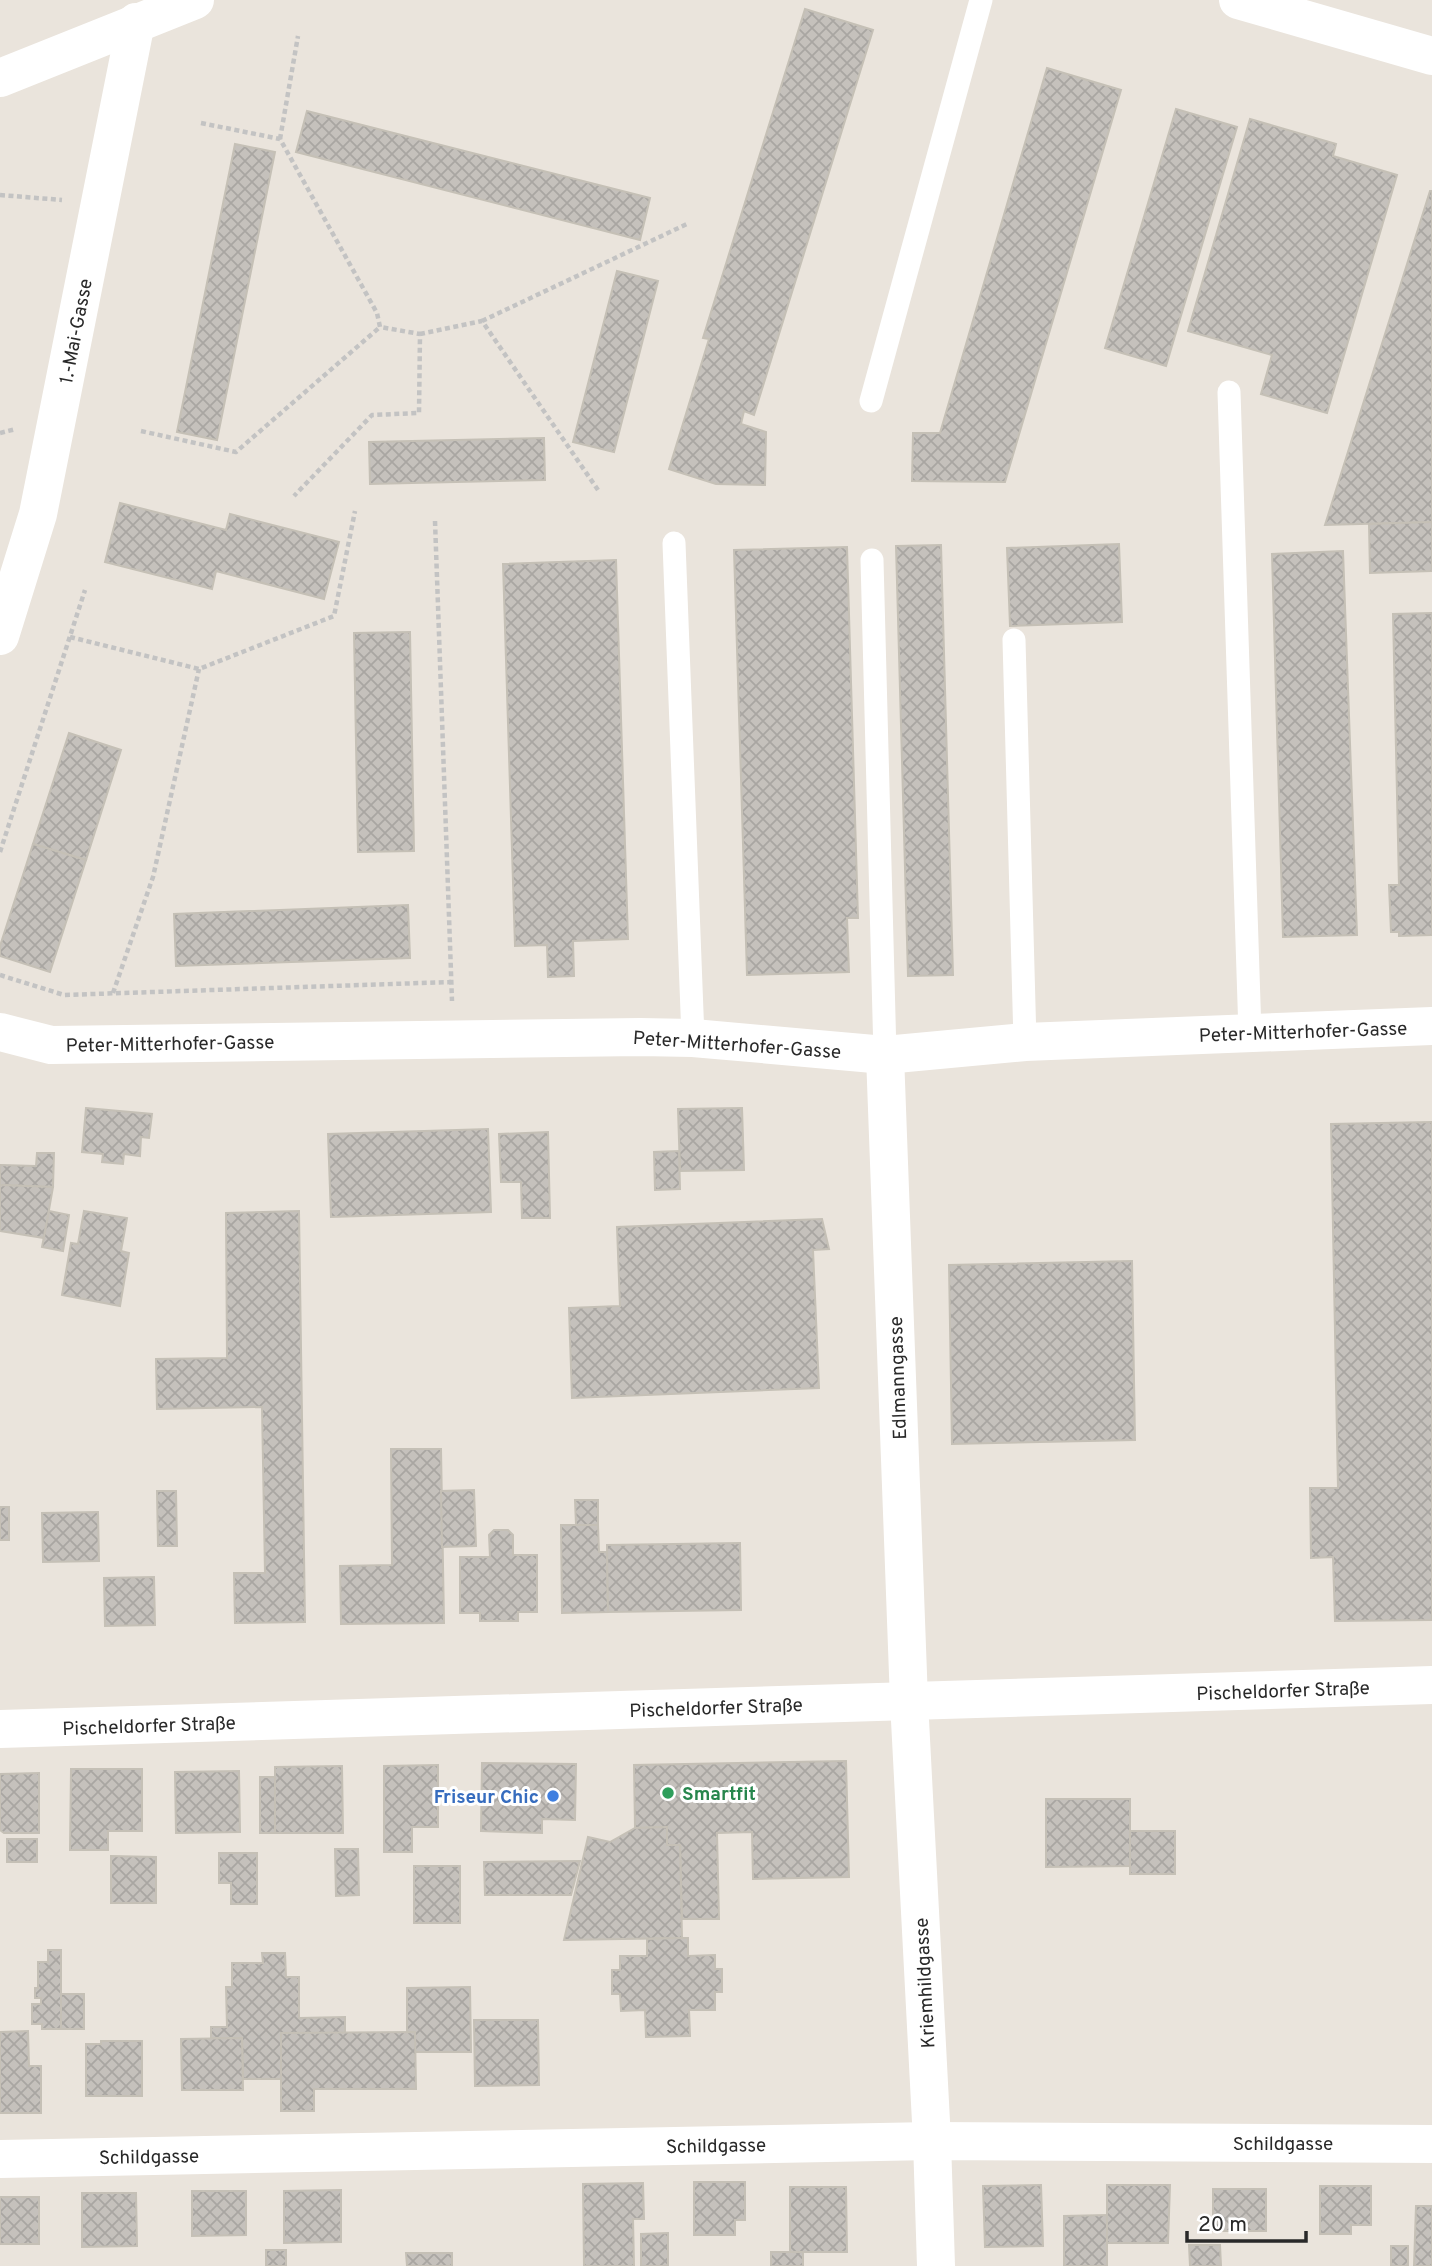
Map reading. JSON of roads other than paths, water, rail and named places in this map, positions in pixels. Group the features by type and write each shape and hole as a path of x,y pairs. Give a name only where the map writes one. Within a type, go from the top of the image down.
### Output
{"street":[{"path":"0,78 195,0"},
{"path":"1238,0 1432,56"},
{"name":"1.-Mai-Gasse","path":"0,636 38,514 136,22"},
{"name":"Peter-Mitterhofer-Gasse","path":"0,1032 51,1045 692,1038 885,1055 1025,1042 1432,1026"},
{"name":"Edlmanngasse","path":"885,1055 909,1701"},
{"name":"Pischeldorfer Straße","path":"0,1729 1432,1685"},
{"name":"Kriemhildgasse","path":"909,1701 936,2266"},
{"name":"Schildgasse","path":"0,2159 932,2141 1432,2144"}],"lane":[{"path":"871,401 981,0"},
{"path":"1229,392 1250,1033"},
{"path":"674,543 692,1038"},
{"path":"872,560 885,1055"},
{"path":"1014,640 1025,1042"}],"place":[{"name":"Smartfit","path":"668,1793"},
{"name":"Friseur Chic","path":"553,1796"}]}
